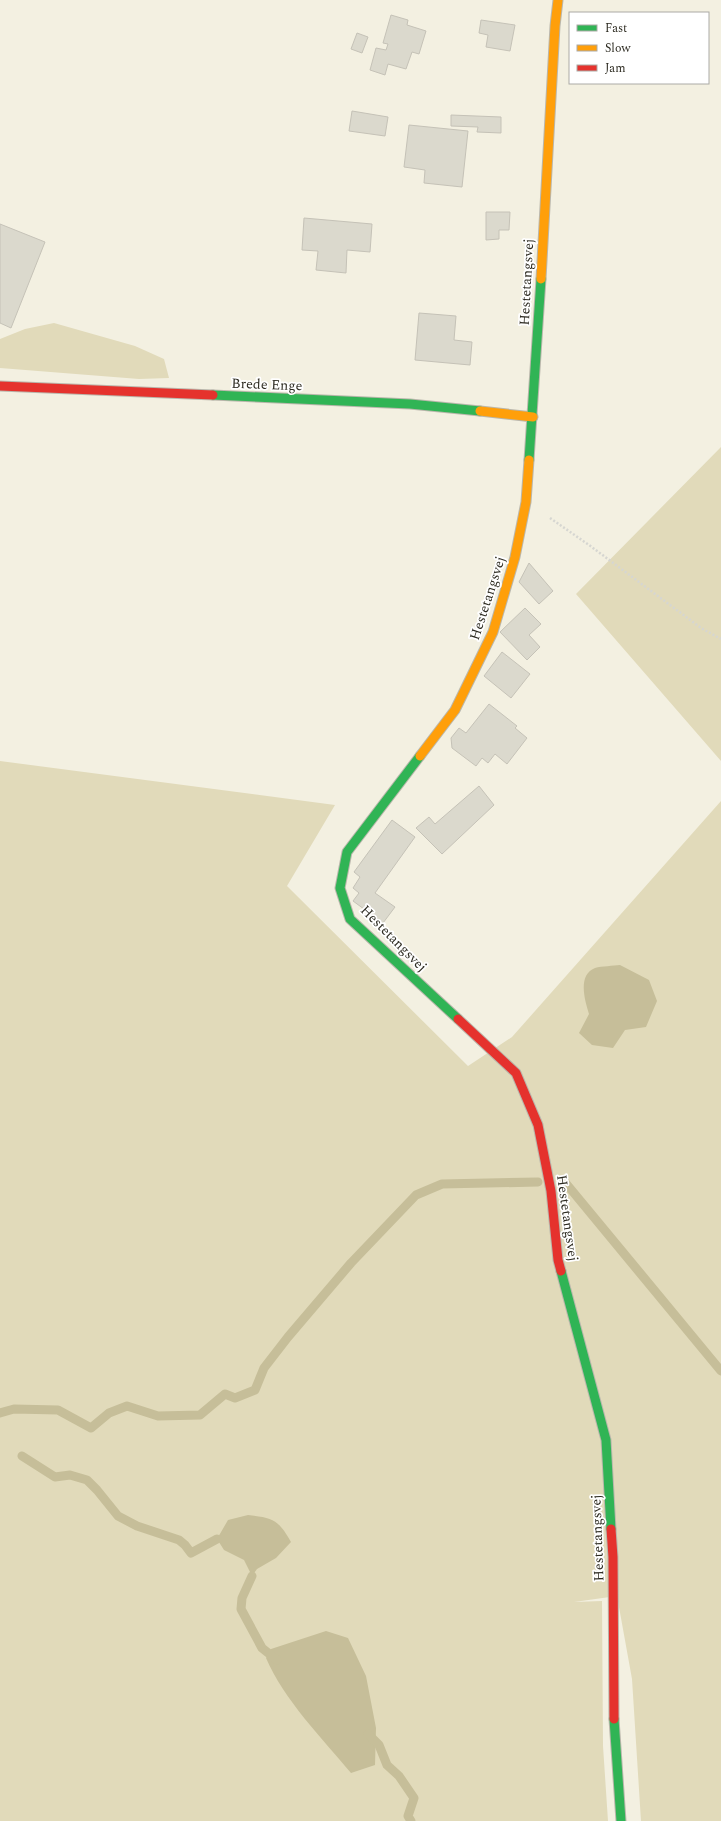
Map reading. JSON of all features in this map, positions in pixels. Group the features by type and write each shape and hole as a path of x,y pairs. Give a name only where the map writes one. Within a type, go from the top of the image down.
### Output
{"street":[{"name":"Hestetangsvej","path":"558,0 554,34 533,416 526,502 515,557 490,639 456,710 347,852 340,888 350,919 516,1073 538,1125 550,1190 558,1260 606,1440 613,1557 613,1703 621,1821"},
{"name":"Brede Enge","path":"0,386 410,404 533,416"}],"path":[{"path":"526,502 589,545 701,628 721,639"}],"shaded area":[{"path":"54,323 135,346 164,359 169,378 139,379 0,368 0,339 25,329"},
{"path":"721,447 721,761 576,594"},
{"path":"0,761 335,805 287,886 468,1066 512,1037 721,801 721,1821 641,1821 632,1679 617,1596 574,1602 602,1601 603,1746 608,1821 0,1821"},
{"path":"620,965 649,980 657,1001 646,1027 625,1030 613,1048 592,1045 579,1033 589,1014 584,996 584,982 586,976 589,971 595,968"},
{"path":"248,1515 263,1517 274,1521 282,1528 291,1542 276,1558 257,1569 252,1576 244,1560 224,1550 217,1539 228,1520"},
{"path":"326,1631 348,1638 366,1676 376,1728 375,1765 351,1773 293,1704 266,1658 271,1649"}],"building":[{"path":"391,15 408,20 407,25 426,31 419,54 412,52 406,69 388,64 385,75 370,70 376,48 386,50 388,44 383,43"},
{"path":"481,20 515,25 510,51 486,47 488,35 479,33"},
{"path":"357,33 368,37 362,53 351,49"},
{"path":"352,111 388,117 385,136 349,131"},
{"path":"451,115 501,117 501,133 477,132 478,127 451,126"},
{"path":"409,125 468,131 462,187 424,183 425,170 404,167"},
{"path":"486,212 510,212 509,230 499,230 499,239 486,240"},
{"path":"304,218 372,224 370,252 347,250 346,273 316,270 318,251 302,250"},
{"path":"0,224 45,242 11,328 0,323"},
{"path":"419,313 456,316 454,340 472,342 470,365 415,360"},
{"path":"529,563 553,591 539,604 519,582"},
{"path":"525,608 541,624 529,635 540,647 527,660 500,632"},
{"path":"502,652 530,674 511,698 484,676"},
{"path":"489,704 517,726 515,728 527,738 507,764 495,754 488,763 482,758 476,766 452,748 451,738 459,728 466,733"},
{"path":"479,786 494,805 442,854 416,828 429,817 435,824"},
{"path":"392,820 415,837 375,893 395,907 383,923 353,901 359,893 353,888 360,877 354,872"}],"waterway":[{"path":"564,1181 721,1371"},
{"path":"0,1413 14,1409 58,1410 91,1428 109,1413 127,1406 158,1416 200,1415 225,1394 235,1398 255,1390 264,1368 288,1337 351,1263 416,1195 442,1184 538,1182"},
{"path":"22,1456 55,1477 70,1475 87,1480 118,1516 137,1526 179,1540 191,1553 217,1539"},
{"path":"252,1576 242,1598 241,1609 262,1648 277,1660"},
{"path":"368,1734 379,1745 387,1765 399,1776 414,1798 408,1816 411,1821"}],"traffic: fast":[{"path":"529,460 541,279"},
{"path":"213,395 410,404 480,411"},
{"path":"420,756 347,852 340,888 350,919 458,1019"},
{"path":"561,1271 606,1440 611,1529"},
{"path":"614,1719 621,1821"}],"traffic: slow":[{"path":"541,279 555,26 558,0"},
{"path":"480,411 533,417"},
{"path":"420,756 455,710 493,632 515,557 526,502 529,460"}],"traffic: jam":[{"path":"0,386 213,395"},
{"path":"458,1019 516,1073 538,1125 551,1191 558,1260 561,1271"},
{"path":"611,1529 613,1557 614,1719"}]}
